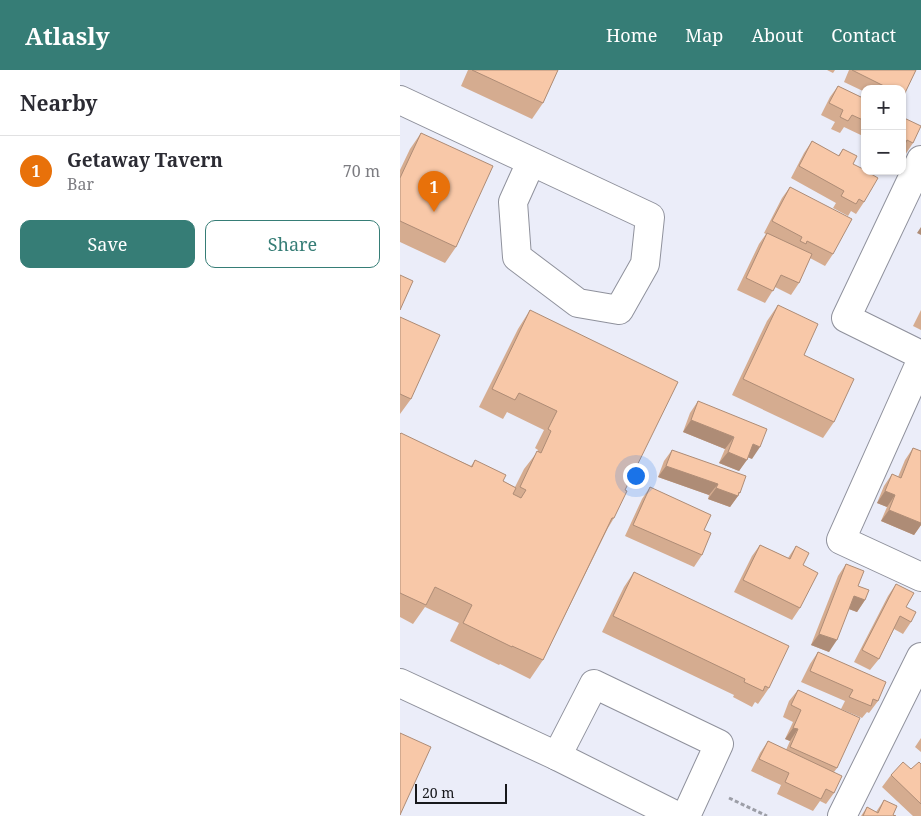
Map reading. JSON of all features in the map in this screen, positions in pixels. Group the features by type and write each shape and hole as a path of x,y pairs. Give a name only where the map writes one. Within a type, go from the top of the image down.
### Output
{"main road":[{"path":"400,100 650,217 645,264 618,310 578,303 517,257 513,202 531,162"},
{"path":"921,160 846,318 921,355"},
{"path":"921,361 841,540 921,577"},
{"path":"842,816 921,657"},
{"path":"400,682 557,756 677,816"},
{"path":"557,756 594,684 719,744 686,816"}],"path":[{"path":"729,798 767,816"}],"building":[{"path":"472,70 558,70 543,103"},
{"path":"852,70 916,70 906,91 906,85 882,85"},
{"path":"838,86 861,97 861,119 852,115 848,121 840,117 843,110 829,103"},
{"path":"906,119 921,126 913,143 907,140 906,142"},
{"path":"421,133 493,166 456,247 400,221 400,178"},
{"path":"812,141 839,156 843,149 857,156 853,164 861,168 861,175 873,175 878,178 864,202 859,199 856,204 841,196 844,191 799,166"},
{"path":"790,187 852,219 833,254 807,241 806,244 800,241 802,237 772,221"},
{"path":"767,233 812,254 799,283 781,275 773,291 746,278"},
{"path":"400,275 413,281 400,310"},
{"path":"778,305 818,324 804,355 854,379 834,422 743,379"},
{"path":"530,310 678,382 625,490 627,491 614,518 612,518 543,660 463,623 472,605 435,587 426,605 400,593 401,433 472,467 475,460 506,475 503,481 516,488 513,494 521,498 526,490 520,487 537,451 541,453 551,431 548,429 557,411 519,393 515,400 492,389"},
{"path":"400,317 440,335 411,399 400,394"},
{"path":"698,401 767,429 760,447 753,444 747,460 728,452 734,437 691,420"},
{"path":"913,448 921,451 921,523 889,510 895,495 885,491 892,474 901,478"},
{"path":"672,450 746,476 740,493 738,496 716,488 718,484 666,466"},
{"path":"650,487 711,515 704,530 711,533 702,555 633,525"},
{"path":"760,545 790,559 796,546 809,553 803,565 818,573 800,608 743,580"},
{"path":"846,564 864,571 858,586 869,590 865,600 854,596 837,640 819,634"},
{"path":"634,572 789,646 769,688 765,686 763,691 744,682 745,679 613,616"},
{"path":"896,584 914,593 906,607 916,612 911,622 900,616 879,659 862,650"},
{"path":"818,652 886,682 878,701 873,699 871,706 849,697 853,690 810,671"},
{"path":"798,690 860,718 837,768 790,747 798,729 793,728 801,710 791,705"},
{"path":"400,733 431,747 400,815"},
{"path":"768,741 842,776 834,793 826,789 821,799 785,782 789,773 759,759"},
{"path":"903,762 911,769 919,762 921,764 921,804 891,775"},
{"path":"884,800 897,806 893,815 896,816 863,816 867,807 878,813"}],"place":[{"name":"Getaway Tavern","path":"434,212"}]}
